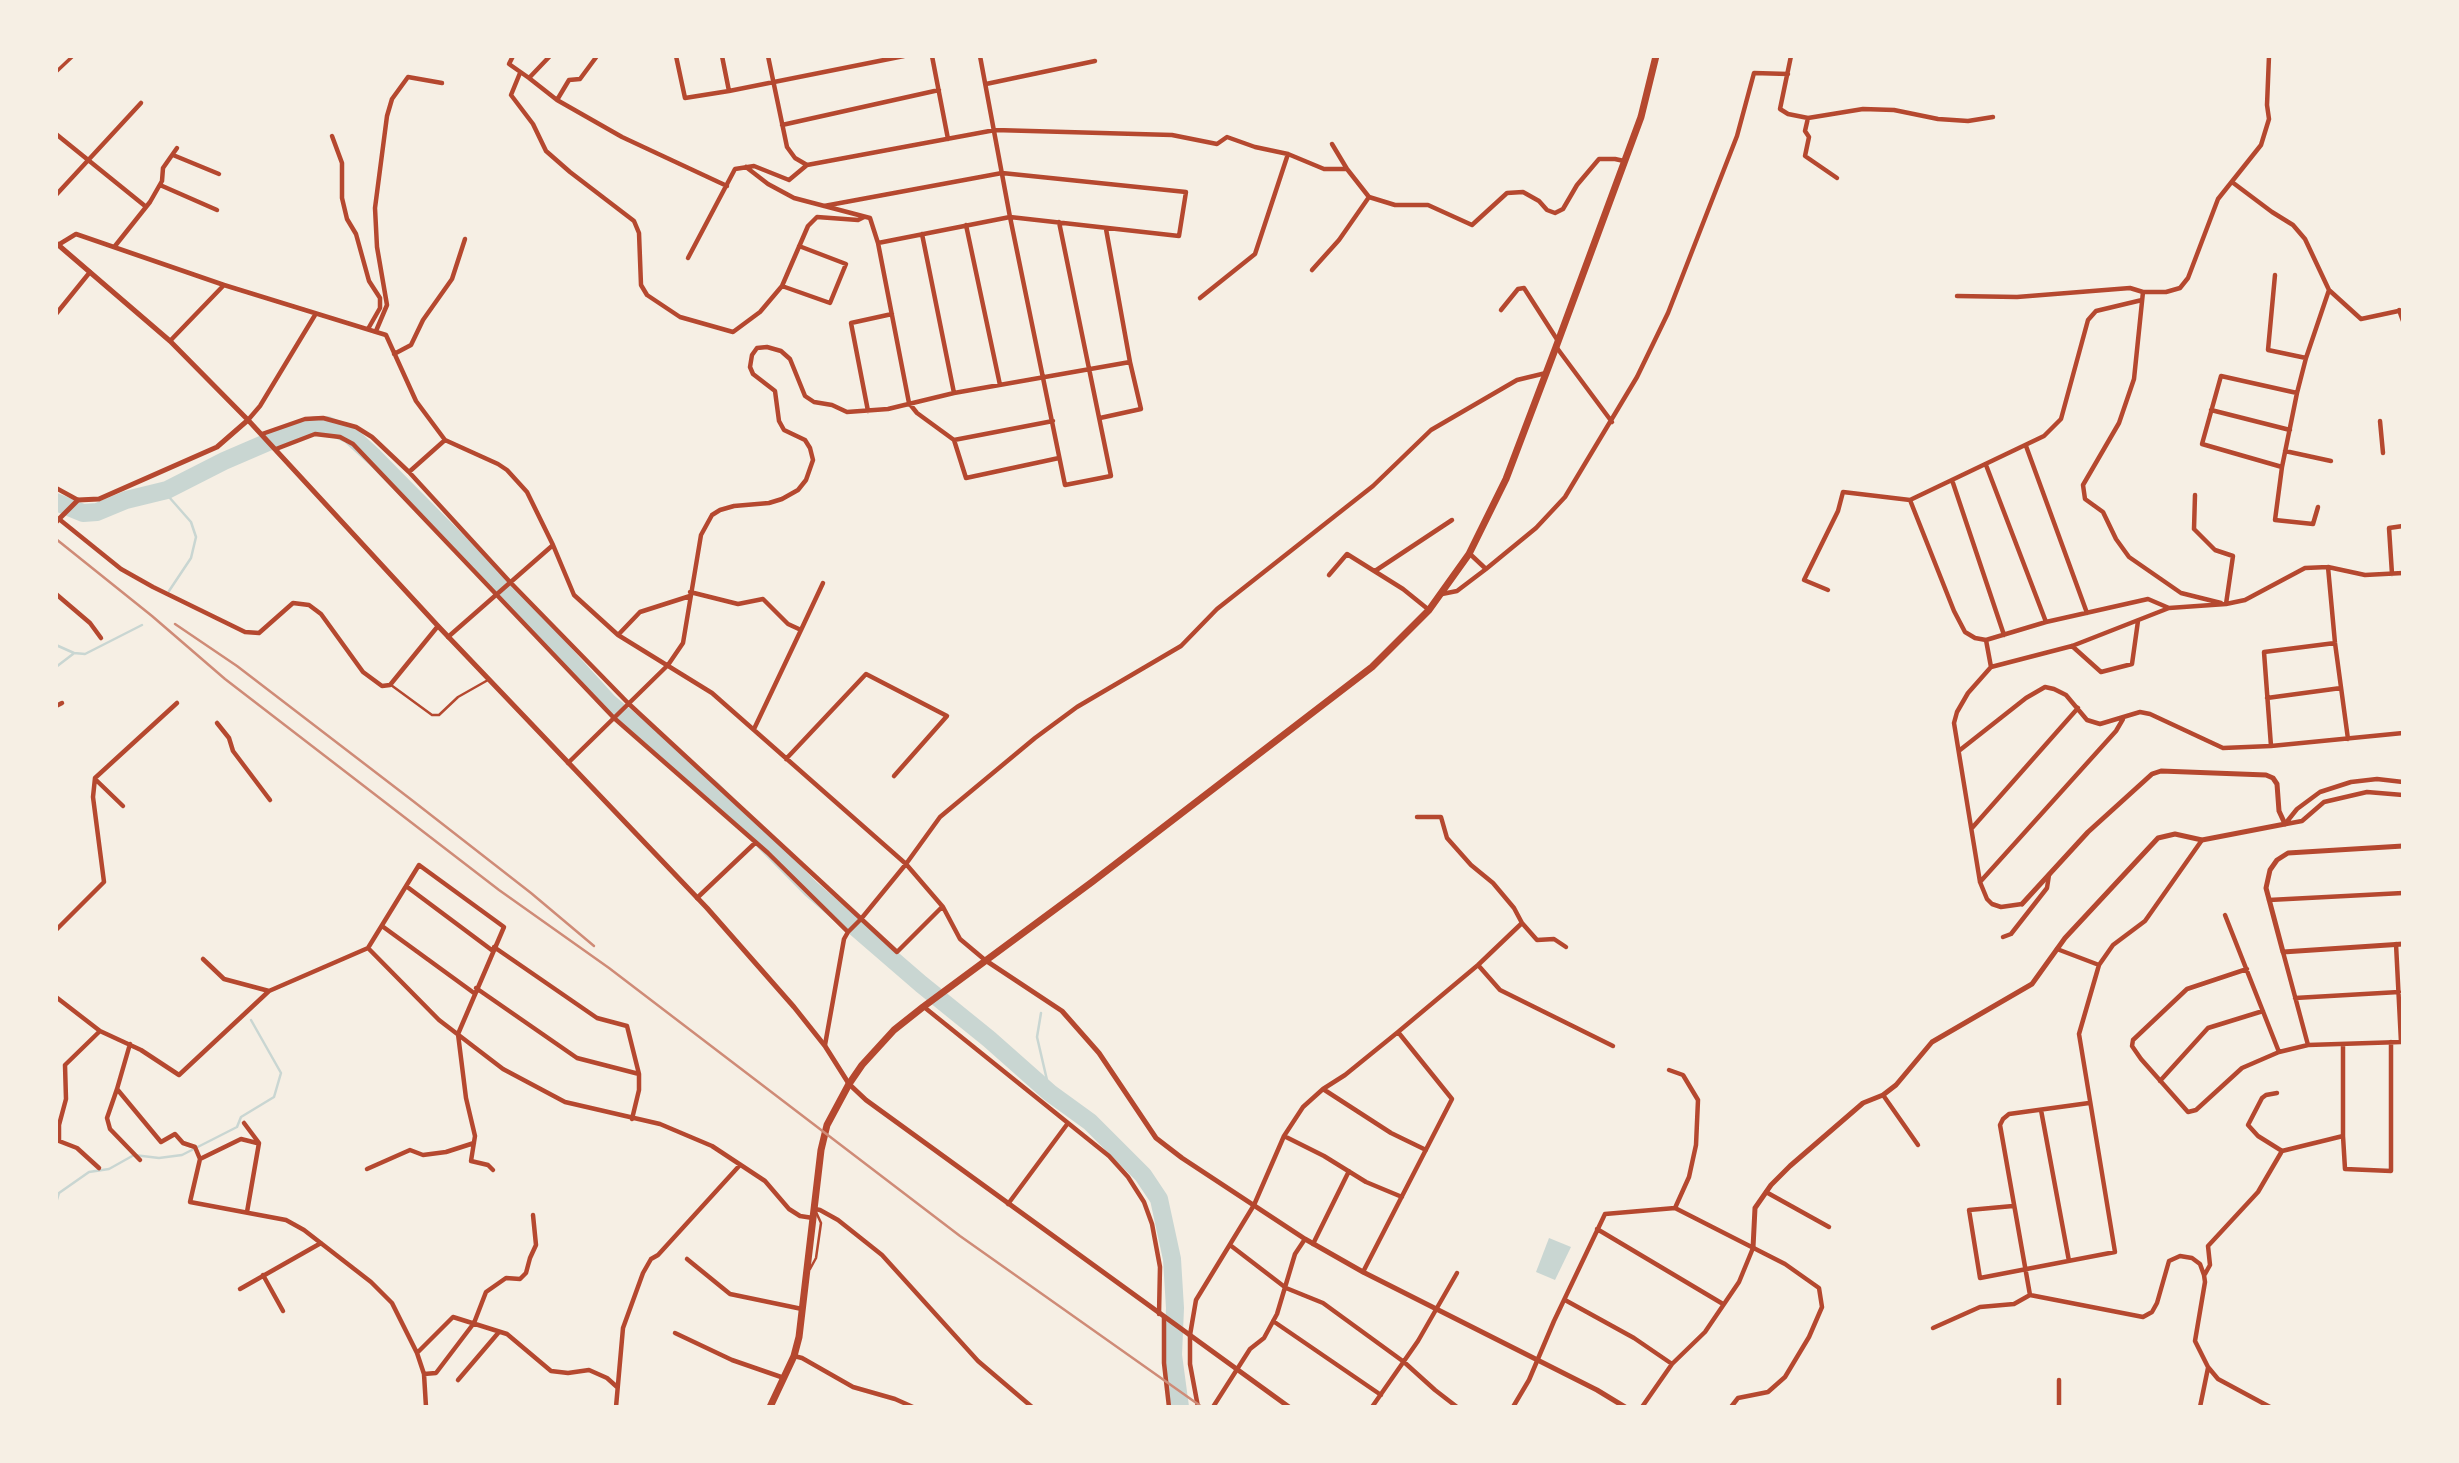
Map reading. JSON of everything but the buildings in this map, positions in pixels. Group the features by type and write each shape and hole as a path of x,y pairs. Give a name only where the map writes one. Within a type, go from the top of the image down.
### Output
{"main road":[{"path":"770,1407 794,1356 803,1309 821,1150 827,1125 862,1065 894,1030 924,1006 1092,882 1372,667 1429,610 1469,554 1506,480 1547,372 1642,117 1656,56"}],"street":[{"path":"56,72 73,56"},
{"path":"513,56 509,64 557,100 622,137 727,186"},
{"path":"528,78 550,56"},
{"path":"557,100 569,80 580,79 597,56"},
{"path":"676,56 685,98 904,56"},
{"path":"722,56 729,91"},
{"path":"768,56 787,148 795,158 807,165"},
{"path":"932,56 948,139"},
{"path":"980,56 1065,485 1111,476 1059,222"},
{"path":"1791,56 1780,109 1788,114 1808,117 1863,109 1894,110 1938,119 1968,121 1993,117"},
{"path":"1957,296 2017,297 2130,288 2143,292 2166,292 2180,288 2188,278 2218,200 2261,145 2269,119 2269,56"},
{"path":"986,84 1096,61"},
{"path":"520,73 511,96 533,124 546,151 634,220 639,233 641,285 647,295 680,317 733,332 760,312 782,286 808,226 817,217 858,220 864,217"},
{"path":"1442,594 1457,591 1486,569 1536,528 1565,497 1612,422 1668,313 1737,136 1754,73 1788,74"},
{"path":"376,331 387,306 377,247 375,208 387,116 392,99 408,77 442,83"},
{"path":"782,125 939,90"},
{"path":"56,195 141,103"},
{"path":"1808,117 1805,131 1809,136 1805,156 1837,178"},
{"path":"688,258 736,169 754,166 789,180 807,165 995,131 1171,135 1217,144 1227,137 1255,148 1288,154 1324,169 1347,169"},
{"path":"56,134 145,206"},
{"path":"332,136 342,163 342,198 346,219 356,233 369,281 380,298 380,308 368,328"},
{"path":"1332,144 1369,197 1395,205 1428,205 1472,225 1507,193 1523,192 1555,213 1563,209 1577,185 1599,159 1625,162"},
{"path":"115,246 160,186 163,168 177,148"},
{"path":"1200,298 1255,254 1288,154"},
{"path":"173,155 219,174"},
{"path":"745,167 794,198 870,218 878,243 909,403 954,440 966,478 1059,457"},
{"path":"824,206 1002,173 1186,192 1179,236 1010,217 878,243"},
{"path":"2232,182 2293,225 2305,239 2329,290 2361,319 2401,310 2403,321"},
{"path":"160,186 217,210"},
{"path":"1312,270 1339,240 1369,197"},
{"path":"966,225 1000,385"},
{"path":"1100,418 1142,409 1130,362 1106,228"},
{"path":"1289,1407 866,1100 849,1084 825,1046 794,1007 697,898 488,680 276,449 170,341 57,244 76,234 316,315 386,335 416,401 445,440 508,470 527,492 574,595 618,635 712,693 906,864 943,907 960,939 985,961 1062,1011 1109,1067 1156,1138 1313,1244 1625,1407"},
{"path":"922,234 954,393"},
{"path":"394,354 411,345 423,320 452,279 465,239"},
{"path":"782,286 830,303 846,264 799,246"},
{"path":"56,314 90,272"},
{"path":"2275,275 2268,349 2306,358"},
{"path":"170,341 224,285"},
{"path":"1501,310 1518,289 1524,288 1557,344 1612,422"},
{"path":"2318,507 2313,524 2275,520 2282,467 2297,393 2329,290"},
{"path":"2143,292 2134,379 2119,423 2083,485 2085,499 2103,512 2116,539 2129,557 2181,593 2227,604"},
{"path":"1828,590 1804,580 1838,511 1843,492 1910,500 2044,436 2061,419 2088,320 2096,311 2142,300"},
{"path":"868,411 850,323 892,314"},
{"path":"316,315 260,406 217,447 99,499 76,502 57,520 121,569 245,632 259,633 293,603 309,605 321,614 363,672 382,685 390,685 438,626"},
{"path":"568,763 668,665 683,643 701,535 712,515 734,506 768,503 798,490 806,480 813,460 810,448 805,440 784,430 779,421 775,391 752,374 752,355 757,348 767,347 781,351 790,359 806,396 814,402 832,405 847,412 868,411 1130,362"},
{"path":"825,1046 844,939 906,864 940,817 1077,707 1181,646 1217,609 1373,486 1432,430 1517,380 1547,372"},
{"path":"2282,467 2202,444 2221,376 2297,393"},
{"path":"2211,410 2290,430"},
{"path":"262,435 305,419 323,418 341,421 372,437 409,472 628,704 897,952 943,907"},
{"path":"954,440 1053,421"},
{"path":"2380,421 2384,453"},
{"path":"276,449 316,434 340,437 354,444 614,718 755,843 848,932"},
{"path":"409,472 445,440"},
{"path":"2026,446 2087,613"},
{"path":"2285,451 2331,461"},
{"path":"1986,465 2046,622"},
{"path":"1952,480 2004,635"},
{"path":"56,488 76,502"},
{"path":"2195,495 2194,529 2216,550 2233,556 2227,604"},
{"path":"1910,500 1954,611 1965,632 1975,638 1986,640 2046,622 2148,599 2169,608"},
{"path":"1375,570 1452,520"},
{"path":"2392,574 2389,528 2403,526"},
{"path":"448,637 553,545"},
{"path":"1469,554 1486,569"},
{"path":"1329,575 1347,555 1375,570 1429,610"},
{"path":"2328,567 2348,739"},
{"path":"2285,824 2279,811 2277,784 2273,778 2161,771 2142,783 2088,832 2022,904 2001,907 1992,904 1986,899 1980,882 1954,723 1957,712 1991,667 2072,646 2169,608 2245,600 2305,568 2328,567 2365,575 2403,573"},
{"path":"754,729 823,583"},
{"path":"56,594 90,623 101,638"},
{"path":"618,635 640,612 690,594 738,604 763,599 788,624 801,629"},
{"path":"2072,646 2101,672 2132,664 2138,620"},
{"path":"1986,640 1991,667"},
{"path":"2271,746 2264,653 2335,643"},
{"path":"786,760 866,674 947,716 894,776"},
{"path":"1960,750 2025,698 2045,687 2066,695 2087,720 2100,724 2140,712 2150,714 2222,748 2403,733"},
{"path":"2267,698 2341,688"},
{"path":"56,706 62,703"},
{"path":"56,930 104,882 93,797 94,778 177,703"},
{"path":"1971,829 2077,708"},
{"path":"1980,882 2116,731 2124,718"},
{"path":"217,723 229,738 233,751 270,800"},
{"path":"94,778 123,806"},
{"path":"2285,824 2297,810 2320,792 2351,782 2377,779 2403,782"},
{"path":"1642,1407 1672,1364 1704,1332 1739,1282 1753,1248 1755,1208 1766,1192 1790,1166 1838,1124 1863,1104 1883,1095 1896,1085 1932,1042 2032,984 2057,949 2158,838 2175,834 2202,840 2302,821 2324,802 2367,792 2403,795"},
{"path":"1417,817 1441,817 1447,838 1471,865 1493,883 1537,940 1554,939 1566,947"},
{"path":"2013,1206 1969,1210 1980,1278 2115,1252 2079,1034 2099,965 2113,945 2144,921 2202,840"},
{"path":"697,898 755,843"},
{"path":"2308,1045 2266,888 2270,870 2277,860 2296,850 2403,846"},
{"path":"56,997 100,1031 130,1044 179,1075 270,991 368,948 419,865 504,927 458,1034 474,1143 471,1161 488,1165 492,1170"},
{"path":"2003,937 2011,934 2047,888 2049,874"},
{"path":"406,886 597,1018 627,1026 639,1074 639,1090 632,1119"},
{"path":"2269,900 2403,892"},
{"path":"2225,915 2279,1052"},
{"path":"1198,1407 1188,1334 1196,1300 1254,1205 1284,1136 1303,1107 1478,965 1522,923"},
{"path":"382,926 577,1058 639,1074"},
{"path":"2247,969 2187,989 2133,1040 2134,1050 2182,1107 2192,1112 2233,1074 2279,1052 2308,1045 2401,1042 2400,944 2283,952"},
{"path":"368,948 439,1020 503,1069 530,1085 565,1102 660,1124 687,1135 712,1146 765,1181 789,1209 800,1216 820,1210 838,1220 882,1255 978,1361 1032,1407"},
{"path":"2057,949 2099,965"},
{"path":"203,959 224,979 270,991"},
{"path":"1478,965 1500,990 1613,1046"},
{"path":"2295,998 2400,992"},
{"path":"924,1006 1109,1156 1128,1177 1144,1202 1152,1224 1160,1266 1164,1363 1169,1407"},
{"path":"2160,1081 2208,1028 2263,1011"},
{"path":"99,1168 78,1148 59,1140 59,1125 65,1098 65,1065 100,1031"},
{"path":"1363,1272 1452,1099 1398,1032"},
{"path":"2343,1045 2345,1169 2391,1171 2391,1042"},
{"path":"130,1044 107,1118 110,1129 140,1160"},
{"path":"1669,1070 1683,1075 1698,1100 1696,1145 1689,1177 1675,1208"},
{"path":"117,1088 161,1142 175,1133 183,1143 195,1147 200,1159 190,1202 286,1220 371,1282 391,1303 417,1353 424,1374 426,1407"},
{"path":"1323,1089 1391,1133 1426,1150"},
{"path":"2277,1093 2266,1094 2262,1098 2248,1125 2258,1136 2282,1151 2343,1136"},
{"path":"1883,1095 1918,1145"},
{"path":"2030,1295 2000,1125 2009,1114 2089,1103"},
{"path":"2040,1110 2069,1261"},
{"path":"244,1123 259,1143 247,1212"},
{"path":"1008,1204 1068,1123"},
{"path":"1284,1136 1324,1156 1366,1182 1402,1198"},
{"path":"200,1159 241,1139 259,1143"},
{"path":"367,1169 410,1150 423,1154 446,1152 474,1143"},
{"path":"2204,1275 2210,1265 2208,1246 2258,1192 2282,1151"},
{"path":"616,1407 622,1328 643,1273 651,1259 658,1255 740,1165"},
{"path":"1313,1244 1349,1171"},
{"path":"1766,1192 1829,1227"},
{"path":"1513,1407 1529,1380 1605,1214 1675,1208 1785,1264 1819,1288 1822,1307 1809,1337 1785,1377 1768,1392 1738,1398 1731,1407"},
{"path":"424,1374 436,1373 474,1323 486,1292 506,1278 520,1279 526,1273 536,1245 533,1215"},
{"path":"1597,1229 1723,1304"},
{"path":"1213,1407 1250,1349 1264,1338 1286,1288 1295,1254 1305,1239"},
{"path":"240,1289 321,1243"},
{"path":"1230,1245 1286,1288 1323,1303 1404,1362 1457,1407"},
{"path":"1933,1328 1980,1307 2014,1304 2030,1295 2143,1317 2152,1312 2169,1261 2175,1257 2192,1258 2200,1264 2205,1282 2194,1341 2218,1379 2270,1407"},
{"path":"687,1259 730,1294 803,1309"},
{"path":"1372,1407 1437,1310 1457,1273"},
{"path":"263,1276 283,1311"},
{"path":"1564,1300 1634,1338 1672,1364"},
{"path":"417,1353 453,1317 507,1334 551,1371 568,1373 589,1370 607,1378 618,1387"},
{"path":"1273,1321 1381,1395"},
{"path":"458,1380 499,1332"},
{"path":"675,1333 732,1360 784,1378"},
{"path":"794,1356 853,1387 895,1399 912,1407"},
{"path":"2200,1407 2208,1367"},
{"path":"2059,1380 2059,1407"}],"lane":[{"path":"390,685 432,715 439,715 458,697 488,680"}],"shaded area":[{"path":"1549,1238 1571,1247 1555,1280 1536,1272"}],"waterway":[{"path":"56,502 83,513 97,512 126,500 167,490 224,461 296,430 327,425 350,435 520,605 609,703 714,791 811,889 1050,1093 1090,1122 1143,1175 1159,1199 1172,1259 1175,1308 1173,1355 1180,1407"},
{"path":"167,490 169,497 191,522 196,537 191,558 169,591"},
{"path":"56,645 74,653 85,654 142,625"},
{"path":"56,667 73,654"},
{"path":"1041,1013 1037,1037 1050,1093"},
{"path":"56,1203 59,1193 89,1172 109,1169 134,1155 159,1158 182,1155 237,1127 241,1117 274,1097 281,1073 251,1020"}],"railway":[{"path":"56,539 225,679 499,890 609,968 960,1236 1202,1407"},
{"path":"175,624 237,666 413,801 594,946"}]}
